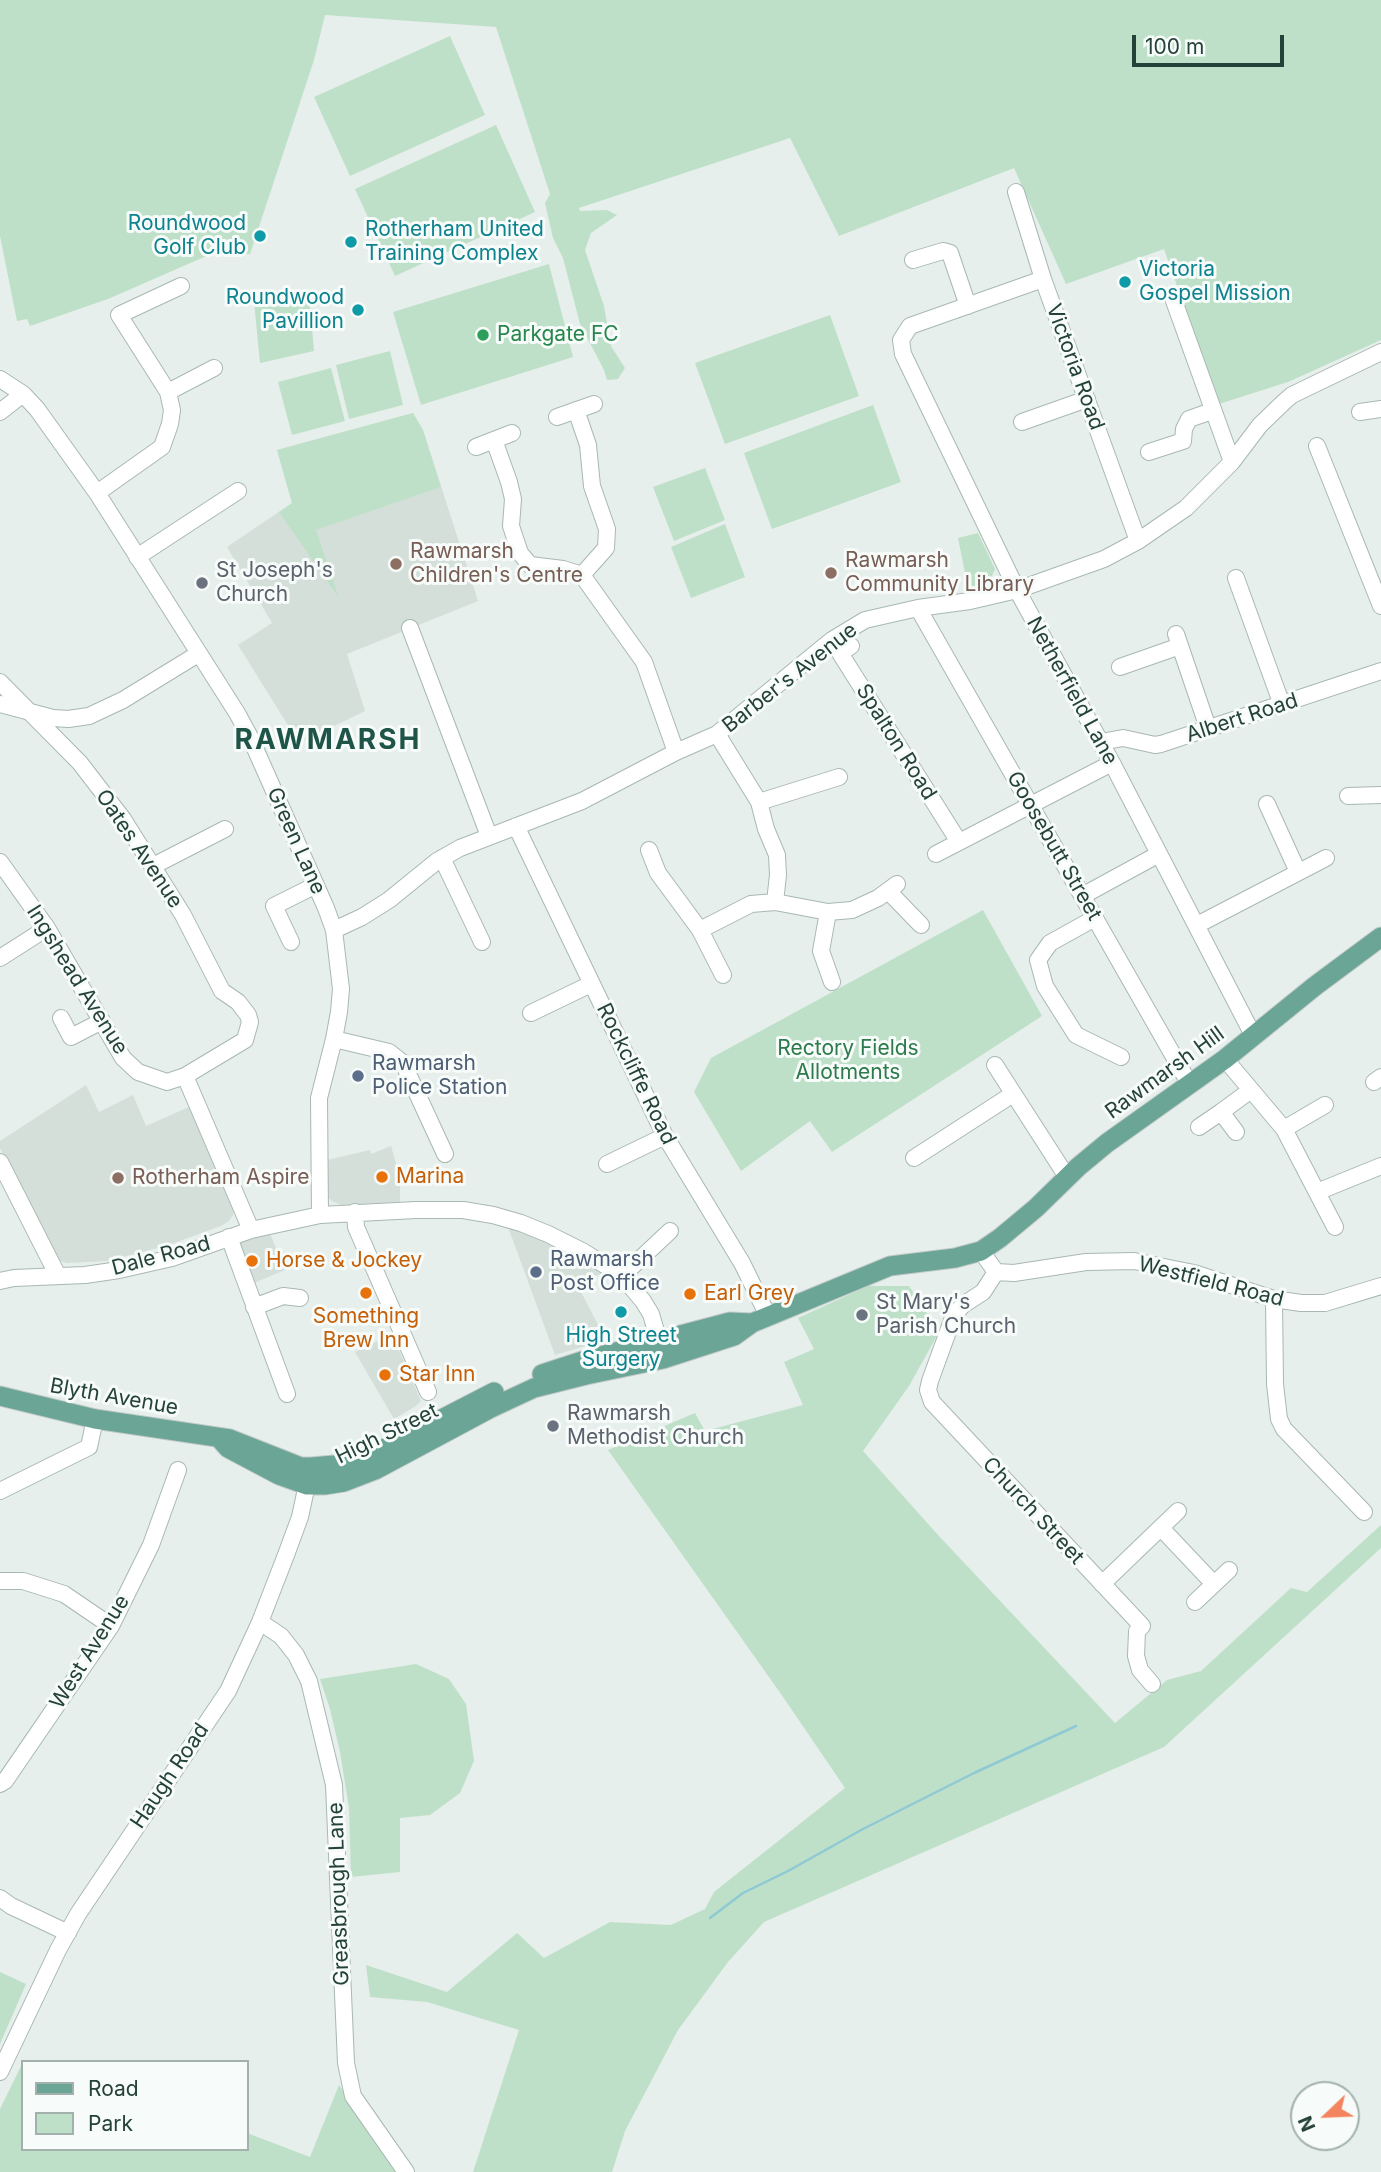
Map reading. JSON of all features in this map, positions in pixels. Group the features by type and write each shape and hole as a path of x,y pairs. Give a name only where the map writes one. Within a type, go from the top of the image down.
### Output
{"main road":[{"name":"Rawmarsh Hill","path":"981,1251 1018,1223 1107,1143 1225,1059 1381,937"},
{"name":"High Street","path":"220,1439 230,1439 301,1466 309,1476 372,1455 484,1396 530,1378 582,1361 661,1351 730,1322 760,1320 890,1266 955,1258 981,1251"},
{"name":"Blyth Avenue","path":"0,1396 96,1419 220,1439"}],"street":[{"name":"Victoria Road","path":"1016,192 1043,278 1138,541"},
{"path":"913,260 943,251 950,253 968,306 1043,278"},
{"path":"97,493 162,447 172,410 168,392 119,316 181,286"},
{"path":"1174,301 1232,462"},
{"name":"Netherfield Lane","path":"968,306 911,326 901,340 903,354 1017,590 1101,742 1254,1037"},
{"name":"Barber's Avenue","path":"334,930 389,900 442,858 460,848 582,801 676,752 717,734 832,640 865,620 1017,590 1104,559 1138,541 1186,508 1232,462 1260,425 1292,395 1381,352"},
{"path":"168,392 214,368"},
{"name":"Green Lane","path":"0,379 23,394 37,409 97,493 250,737 334,930 341,989 334,1039 319,1098 320,1215"},
{"path":"0,412 23,394"},
{"path":"1022,422 1087,399"},
{"path":"557,417 594,404"},
{"path":"1360,412 1381,409"},
{"path":"576,410 588,445 592,486 607,529 606,548 582,575"},
{"path":"1149,452 1183,440 1189,419 1212,411"},
{"path":"476,447 512,433"},
{"path":"494,440 513,499 511,526 520,553 530,565 563,569 582,575 644,662 676,752"},
{"path":"1317,446 1381,606"},
{"path":"137,557 238,491"},
{"path":"1236,578 1282,705"},
{"name":"Goosebutt Street","path":"918,608 1189,1083"},
{"path":"410,628 489,836"},
{"path":"1120,667 1178,640 1208,729"},
{"name":"Spalton Road","path":"851,646 840,653 959,842"},
{"path":"0,704 32,714 68,719 97,714 198,654"},
{"name":"Albert Road","path":"1101,742 1124,738 1158,745 1381,671"},
{"name":"Oates Avenue","path":"0,682 79,763 123,819 190,926 222,991 238,1002 248,1015 250,1022 245,1040 185,1076"},
{"path":"717,734 759,802 777,855 775,902"},
{"path":"936,854 1112,763"},
{"path":"759,802 839,777"},
{"path":"1348,796 1381,795"},
{"path":"1267,804 1298,872"},
{"name":"Rockcliffe Road","path":"516,826 665,1136 742,1263 760,1320"},
{"path":"153,866 225,829"},
{"path":"649,850 658,873 700,930 723,975"},
{"path":"1082,896 1159,854"},
{"path":"442,858 482,942"},
{"path":"1197,925 1326,858"},
{"name":"Ingshead Avenue","path":"0,863 47,928 123,1058 138,1072 167,1082 185,1076"},
{"path":"290,942 274,906 316,885"},
{"path":"700,930 751,904 775,902 828,912 852,910 892,888 921,925"},
{"path":"828,912 821,951 832,982"},
{"path":"1095,918 1050,943 1038,960 1045,986 1076,1035 1121,1057"},
{"path":"0,958 47,928"},
{"path":"531,1013 591,984"},
{"path":"61,1018 71,1037 102,1021"},
{"path":"334,1039 389,1052 403,1063 445,1154"},
{"path":"1225,1059 1284,1129 1335,1227"},
{"path":"995,1065 1067,1177"},
{"path":"185,1076 251,1230"},
{"path":"1199,1128 1251,1090"},
{"path":"914,1158 1013,1094"},
{"path":"1284,1129 1316,1105"},
{"path":"1221,1112 1236,1132"},
{"path":"607,1164 665,1136"},
{"path":"0,1162 58,1276"},
{"path":"1317,1192 1381,1166"},
{"name":"Dale Road","path":"0,1281 85,1275 132,1267 172,1258 251,1230 320,1215 463,1210 493,1215 548,1234 584,1252 622,1276 651,1314 661,1351"},
{"path":"355,1212 356,1227 428,1392"},
{"path":"622,1276 670,1231"},
{"path":"229,1237 287,1394"},
{"path":"981,1251 996,1272"},
{"name":"Westfield Road","path":"996,1272 1014,1273 1086,1262 1134,1261 1194,1273 1274,1299 1301,1303 1325,1303 1381,1286"},
{"name":"Church Street","path":"996,1272 983,1292 963,1304 954,1315 930,1381 928,1390 932,1402 1142,1626 1137,1631 1136,1656 1140,1670 1152,1684"},
{"path":"254,1307 283,1296 300,1298"},
{"path":"1274,1299 1275,1384 1279,1419 1284,1429 1364,1512"},
{"path":"0,1491 89,1447 96,1419"},
{"name":"West Avenue","path":"0,1784 5,1781 111,1626 151,1545 178,1470"},
{"name":"Haugh Road","path":"0,2072 68,1933 228,1690 260,1622 300,1517 309,1476"},
{"path":"1102,1584 1178,1511"},
{"path":"1161,1528 1214,1584"},
{"path":"1195,1602 1229,1570"},
{"path":"0,1581 23,1581 64,1594 111,1626"},
{"name":"Greasbrough Lane","path":"260,1622 281,1636 296,1655 309,1681 334,1785 346,2063 354,2096 406,2172"},
{"path":"0,1898 68,1933"}],"shaded area":[{"path":"413,413 423,430 478,601 347,654 365,711 299,743 238,645 272,623 227,547 292,503 277,450"},
{"name":"Rotherham Aspire","path":"86,1085 99,1112 133,1095 146,1126 189,1107 234,1208 229,1221 166,1246 107,1261 60,1261 0,1148 0,1141"},
{"path":"391,1146 400,1178 400,1202 341,1205 327,1196 327,1160 370,1150 371,1154"},
{"path":"508,1227 560,1245 605,1272 582,1282 583,1286 579,1288 606,1340 555,1355"},
{"path":"268,1229 285,1270 249,1285 239,1242"},
{"path":"392,1334 421,1401 394,1419 355,1352"}],"green space":[{"path":"0,0 1381,0 1381,340 1288,382 1219,404 1164,249 1066,284 1014,168 839,236 790,138 579,208 580,211 607,210 617,215 591,233 585,250 604,306 611,346 625,368 618,379 607,380 580,324 563,258 553,238 545,203 550,194 496,27 325,15 314,60 250,254 211,254 108,299 30,326 27,319 17,321 0,236"},
{"path":"450,36 485,115 350,176 314,97"},
{"path":"496,125 535,212 395,276 355,189"},
{"name":"Parkgate FC","path":"549,264 573,357 421,405 393,312"},
{"path":"309,295 314,351 260,363 254,301"},
{"path":"830,315 859,396 725,444 695,363"},
{"path":"390,351 403,405 349,419 336,365"},
{"path":"331,368 345,421 292,435 278,382"},
{"path":"873,405 901,482 772,529 744,453"},
{"path":"413,413 423,430 441,487 316,530 339,598 279,512 292,503 277,450"},
{"path":"705,468 725,520 674,541 653,487"},
{"path":"725,524 745,577 691,598 671,547"},
{"path":"978,533 995,569 988,585 968,588 958,538"},
{"name":"Rectory Fields Allotments","path":"983,910 1042,1016 832,1152 810,1121 741,1171 694,1092 711,1058"},
{"path":"868,1286 909,1286 939,1332 909,1386 863,1451 1115,1723 1167,1680 1201,1671 1291,1588 1307,1592 1381,1525 1381,1548 1164,1747 764,1922 728,1962 678,2030 625,2131 612,2172 473,2172 519,2030 427,2002 370,1997 366,1965 447,1992 517,1933 544,1958 610,1922 671,1925 705,1909 714,1892 845,1788 608,1450 695,1413 705,1431 803,1405 784,1362 814,1349 798,1318"},
{"path":"416,1664 449,1679 466,1704 474,1761 460,1793 430,1815 400,1818 400,1872 351,1877 349,1808 340,1752 320,1679"},
{"path":"0,1972 26,1984 0,2044"},
{"path":"21,2066 21,2151 248,2151 248,2133 310,2157 339,2085 402,2172 0,2172 0,2109"}],"waterway":[{"path":"710,1918 743,1893 863,1829 1076,1726"}],"place":[{"name":"Roundwood Golf Club","path":"260,236"},
{"name":"Rotherham United Training Complex","path":"351,242"},
{"name":"Victoria Gospel Mission","path":"1125,282"},
{"name":"Roundwood Pavillion","path":"358,310"},
{"name":"Parkgate FC","path":"483,335"},
{"name":"Rawmarsh Children's Centre","path":"396,564"},
{"name":"Rawmarsh Community Library","path":"831,573"},
{"name":"St Joseph's Church","path":"202,583"},
{"name":"Rawmarsh Police Station","path":"358,1076"},
{"name":"Marina","path":"382,1177"},
{"name":"Rotherham Aspire","path":"118,1178"},
{"name":"Horse & Jockey","path":"252,1261"},
{"name":"Rawmarsh Post Office","path":"536,1272"},
{"name":"Something Brew Inn","path":"366,1293"},
{"name":"Earl Grey","path":"690,1294"},
{"name":"High Street Surgery","path":"621,1312"},
{"name":"St Mary's Parish Church","path":"862,1315"},
{"name":"Star Inn","path":"385,1375"},
{"name":"Rawmarsh Methodist Church","path":"553,1426"}],"district":[{"name":"RAWMARSH","path":"328,741"}]}
